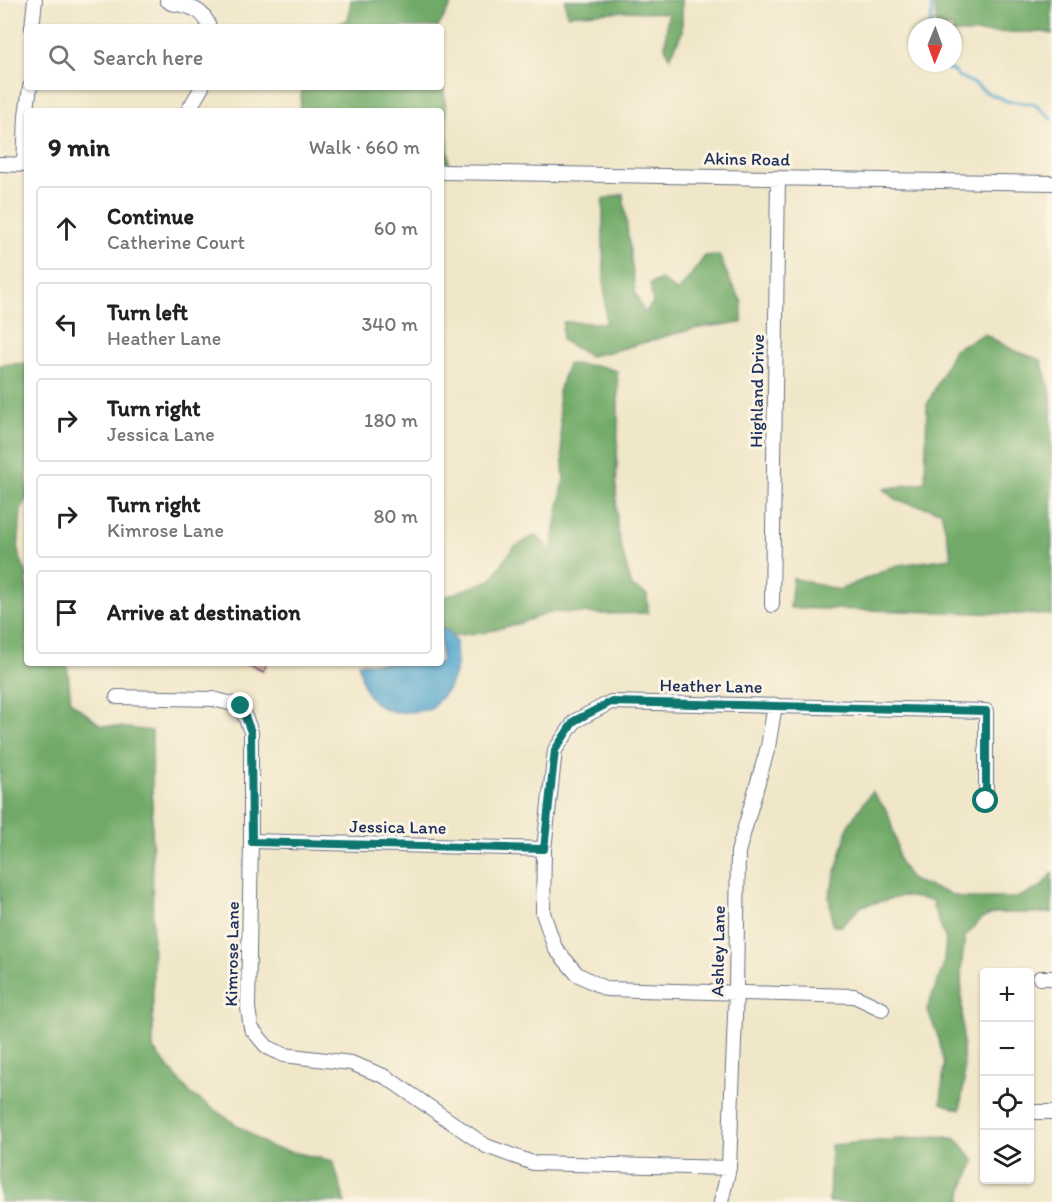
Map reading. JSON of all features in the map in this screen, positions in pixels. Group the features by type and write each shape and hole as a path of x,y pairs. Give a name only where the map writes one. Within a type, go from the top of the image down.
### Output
{"street":[{"path":"32,24 35,0"},
{"path":"167,0 198,9 205,16 208,24"},
{"path":"27,108 30,90"},
{"path":"190,108 200,90"},
{"path":"0,164 24,165"},
{"name":"Akins Road","path":"444,172 1052,183"},
{"name":"Highland Drive","path":"772,605 778,178"},
{"name":"Kimrose Lane","path":"117,697 213,699 241,706 251,732 252,842 248,1008 251,1028 267,1047 284,1055 351,1063 386,1077 486,1146 533,1163 729,1168"},
{"name":"Heather Lane","path":"882,1009 854,996 606,989 577,974 555,948 543,913 544,849 555,750 574,721 611,702 986,711 986,801"},
{"name":"Ashley Lane","path":"721,1202 729,1168 736,992 738,852 768,747 775,705"},
{"name":"Jessica Lane","path":"252,842 544,849"},
{"path":"1034,1112 1052,1112"}],"green space":[{"path":"351,0 454,0 440,24 337,24 348,20"},
{"path":"565,0 682,0 682,32 670,58 665,47 668,13 626,11 567,15"},
{"path":"934,0 1052,0 1052,34 1043,32 962,33 962,18 936,18"},
{"path":"302,90 444,90 449,163 444,162 444,108 300,108"},
{"path":"623,194 635,291 644,313 653,303 650,284 661,279 678,292 705,256 719,255 742,302 742,323 689,330 589,356 562,340 563,322 606,323 603,199"},
{"path":"984,334 1013,350 1041,360 1051,394 1052,615 790,608 793,578 839,590 898,565 952,558 941,511 898,501 884,489 925,482 927,405 954,349"},
{"path":"24,363 24,504 21,510 18,552 24,567 24,666 67,666 71,702 101,725 152,731 153,1049 191,1094 270,1147 333,1161 345,1202 0,1202 0,365"},
{"path":"568,364 600,366 617,371 617,530 631,586 647,595 648,613 552,612 486,632 451,636 447,630 444,630 444,597 491,580 513,548 536,535 547,547 550,557 564,479 558,392"},
{"path":"872,791 888,813 899,861 911,880 962,898 1016,898 1040,888 1052,873 1052,913 995,913 981,919 965,937 961,969 964,1082 960,1110 941,1103 944,1064 939,1039 927,1009 943,967 946,940 933,907 934,901 903,896 862,906 841,926 833,926 829,896 849,824"},
{"path":"937,1136 957,1139 975,1161 963,1188 961,1202 829,1202 831,1145"}],"water":[{"path":"444,630 447,630 456,642 457,668 449,688 431,709 413,712 387,710 372,700 365,688 359,666 444,666"}],"building":[{"path":"249,666 267,666 264,673"}],"waterway":[{"path":"931,18 932,0"},
{"path":"955,72 986,92 1007,101 1034,104 1052,119"}],"route":[{"path":"241,706 251,732 252,842 544,849 555,750 574,721 611,702 986,711 986,801"}]}
